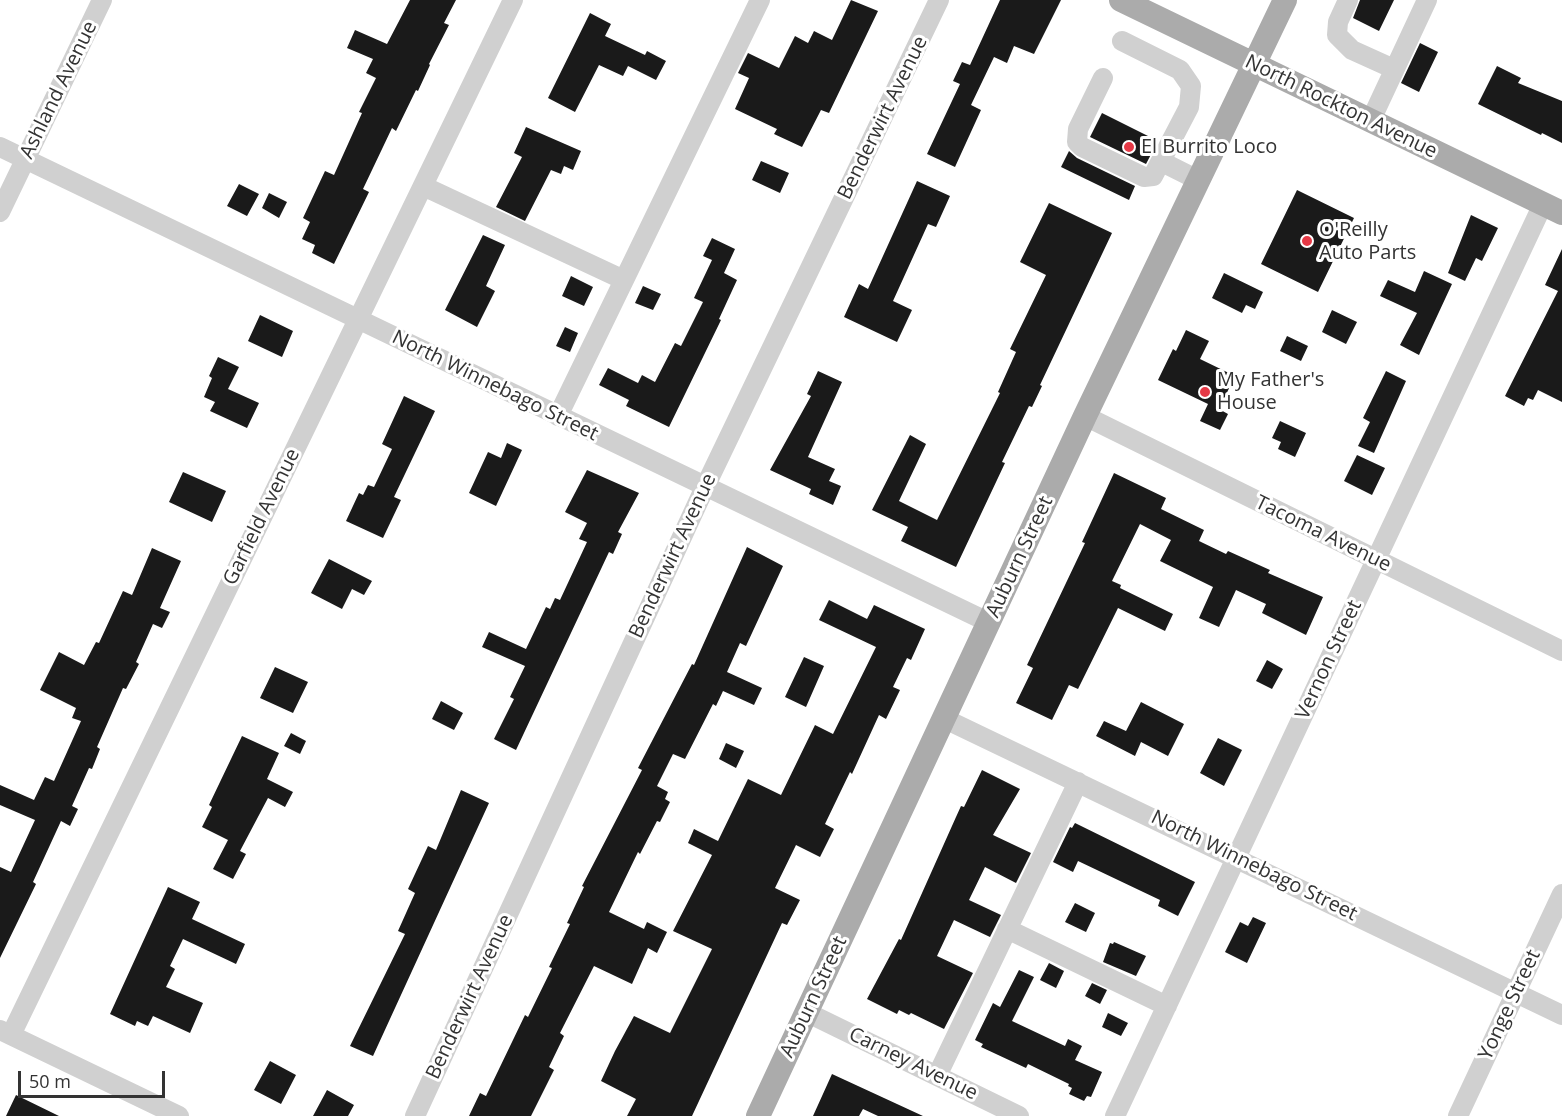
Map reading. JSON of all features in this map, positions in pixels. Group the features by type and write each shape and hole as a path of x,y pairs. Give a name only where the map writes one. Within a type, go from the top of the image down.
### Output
{"main road":[{"name":"North Rockton Avenue","path":"1120,0 1552,208"},
{"name":"Auburn Street","path":"758,1116 1085,416 1285,0"}],"street":[{"name":"Ashland Avenue","path":"0,212 102,0"},
{"name":"Garfield Avenue","path":"5,1032 358,320 513,0"},
{"path":"558,416 760,0"},
{"name":"Benderwirt Avenue","path":"415,1116 705,487 939,0"},
{"path":"1348,0 1338,22 1336,35 1352,50 1394,69"},
{"path":"1370,122 1427,0"},
{"path":"1103,78 1078,129 1077,142 1082,147 1147,178 1156,174 1184,118 1192,92 1185,74 1122,41"},
{"name":"North Winnebago Street","path":"0,147 990,622"},
{"path":"1162,162 1198,180"},
{"path":"423,186 624,280"},
{"name":"Vernon Street","path":"1115,1116 1375,560 1552,208"},
{"name":"Tacoma Avenue","path":"1085,416 1562,651"},
{"name":"North Winnebago Street","path":"945,719 1562,1015"},
{"path":"937,1076 1078,782"},
{"name":"Yonge Street","path":"1458,1116 1562,894"},
{"path":"1007,929 1167,1006"},
{"name":"Carney Avenue","path":"806,1012 1019,1116"},
{"path":"5,1032 179,1116"}],"building":[{"path":"410,0 456,0 444,23 449,25 418,91 416,90 396,131 392,128 363,189 369,192 334,264 312,253 315,245 302,239 310,222 303,218 325,171 334,175 362,113 359,112 376,78 366,73 373,59 347,48 355,30 387,44"},
{"path":"851,0 878,11 829,113 821,110 802,147 774,134 777,129 735,109 749,78 738,73 748,53 779,68 795,36 808,43 814,31 832,40"},
{"path":"1000,0 1061,0 1034,54 1014,46 1007,63 994,57 971,105 981,110 955,167 927,154 960,84 953,81 962,62 970,65"},
{"path":"1360,0 1394,0 1379,31 1353,18"},
{"path":"590,13 611,24 605,36 645,55 647,51 666,61 656,80 628,66 623,76 599,65 575,112 548,98"},
{"path":"1420,43 1438,52 1419,92 1401,83"},
{"path":"1497,66 1521,78 1518,83 1562,101 1562,143 1478,104"},
{"name":"El Burrito Loco","path":"1102,113 1158,141 1146,164 1090,137"},
{"path":"526,127 581,151 573,170 564,166 561,174 551,170 525,221 496,207 522,157 514,153"},
{"path":"1069,151 1077,158 1135,186 1129,200 1061,167"},
{"path":"761,161 789,173 780,193 752,180"},
{"path":"917,181 950,196 936,227 928,224 893,301 912,310 897,342 844,317 859,284 868,289"},
{"path":"239,184 259,194 247,216 227,206"},
{"name":"O'Reilly Auto Parts","path":"1297,190 1354,218 1318,292 1261,264"},
{"path":"269,193 287,202 279,218 262,208"},
{"path":"1049,203 1112,233 1040,385 1042,386 1032,407 1029,406 1002,462 1005,463 956,567 901,541 908,527 872,510 910,435 926,444 899,501 937,520 1000,393 998,392 1016,352 1010,349 1046,275 1020,262"},
{"path":"1471,215 1498,228 1482,261 1476,258 1465,281 1448,273"},
{"path":"483,235 505,245 486,286 495,291 477,327 445,310"},
{"path":"712,238 735,249 724,273 737,280 719,319 721,320 669,427 626,406 629,400 599,385 608,368 638,383 642,375 655,382 675,343 681,346 703,302 694,298 712,260 703,256"},
{"path":"1562,249 1562,402 1538,390 1533,400 1528,398 1524,406 1505,396 1558,291 1545,285"},
{"path":"1424,271 1452,284 1419,355 1400,345 1417,313 1380,296 1388,280 1415,292"},
{"path":"1224,273 1263,292 1255,309 1246,305 1242,313 1212,298"},
{"path":"571,276 593,287 584,306 562,296"},
{"path":"643,286 661,294 653,310 635,303"},
{"path":"1332,310 1357,322 1346,344 1322,332"},
{"path":"260,315 293,331 282,357 248,341"},
{"path":"565,327 578,333 570,352 556,346"},
{"name":"My Father's House","path":"1186,330 1209,341 1200,359 1235,376 1219,409 1228,414 1220,430 1200,421 1208,404 1158,380 1173,349 1176,351"},
{"path":"1287,336 1308,346 1301,361 1280,351"},
{"path":"218,357 239,367 228,389 259,403 247,428 210,411 215,402 204,397 212,378 209,376"},
{"path":"818,371 842,382 808,457 835,469 829,481 841,486 833,505 809,494 811,489 770,470 811,396 807,394"},
{"path":"1386,371 1406,381 1374,453 1358,446 1370,422 1363,418"},
{"path":"404,396 435,411 394,497 401,500 383,538 346,521 359,493 363,495 368,485 374,487 392,449 382,444"},
{"path":"1280,421 1306,433 1295,457 1278,449 1281,442 1272,438"},
{"path":"507,443 522,450 496,506 469,493 488,452 501,458"},
{"path":"1357,455 1385,468 1372,495 1344,481"},
{"path":"587,470 639,493 618,532 622,534 613,554 609,552 516,750 494,739 514,699 510,697 525,666 482,647 489,632 526,649 546,607 550,609 555,598 560,600 587,542 579,539 587,523 565,512"},
{"path":"183,472 226,491 212,522 169,502"},
{"path":"1114,473 1166,498 1161,509 1204,530 1199,541 1226,554 1228,551 1270,570 1268,573 1323,597 1306,635 1262,613 1266,604 1236,590 1219,627 1199,618 1213,587 1160,561 1171,540 1140,524 1112,581 1121,585 1120,588 1173,614 1165,631 1118,608 1078,689 1069,685 1052,720 1016,703 1033,668 1027,665 1085,543 1082,542"},
{"path":"747,547 783,566 746,646 740,643 727,672 762,688 754,705 723,691 716,706 713,704 685,759 673,754 657,786 668,792 665,799 670,802 640,854 638,852 609,912 644,929 647,922 667,932 657,953 648,948 632,984 594,966 560,1033 564,1036 549,1067 554,1070 531,1116 469,1116 480,1093 486,1096 525,1015 528,1017 552,968 549,967 570,924 567,923 584,887 582,886 642,770 638,768 692,664 694,665"},
{"path":"152,548 181,561 160,608 170,612 162,628 153,624 136,662 139,664 126,689 123,688 97,747 100,749 92,769 89,768 72,806 78,809 70,826 61,821 33,882 36,884 0,958 0,867 11,872 35,820 0,805 0,785 34,800 45,777 54,781 81,721 72,718 76,708 40,690 59,652 84,665 96,642 99,643 123,591 132,595"},
{"path":"329,559 372,581 364,595 352,589 342,609 311,593"},
{"path":"829,600 867,619 874,605 925,629 911,660 907,658 893,687 900,690 886,719 879,715 852,774 850,772 825,824 834,829 820,857 796,845 775,888 800,900 787,925 782,923 692,1116 627,1116 636,1099 601,1081 615,1051 634,1016 670,1033 712,949 673,931 712,855 688,843 694,829 718,841 748,779 781,795 815,725 833,734 876,647 819,620"},
{"path":"804,657 824,666 806,707 785,697"},
{"path":"1267,660 1283,669 1272,689 1256,681"},
{"path":"275,667 308,682 293,713 260,698"},
{"path":"441,701 463,713 454,730 432,719"},
{"path":"1141,702 1184,724 1168,756 1141,742 1135,756 1096,736 1104,721 1126,731"},
{"path":"291,733 306,741 300,754 284,746"},
{"path":"242,736 279,753 267,779 293,792 285,807 268,798 240,851 246,854 233,879 213,869 228,840 202,827 212,807 209,805"},
{"path":"1218,738 1242,750 1224,786 1200,773"},
{"path":"726,743 744,751 736,768 719,759"},
{"path":"982,770 1020,789 993,835 1031,853 1016,883 985,867 969,900 1001,915 990,937 954,920 937,956 973,973 944,1029 911,1013 909,1015 899,1010 897,1014 867,999 899,939 901,940 961,806 964,807"},
{"path":"461,790 489,803 373,1056 350,1046 405,934 398,931 415,893 408,889 428,846 436,850"},
{"path":"1075,823 1195,882 1178,916 1158,906 1160,900 1078,861 1073,872 1053,862 1070,827 1072,828"},
{"path":"168,887 200,902 192,919 245,944 236,964 183,939 170,966 175,969 166,987 203,1003 190,1033 153,1016 148,1026 137,1021 135,1026 110,1014"},
{"path":"1075,903 1095,913 1086,932 1065,922"},
{"path":"1253,917 1266,923 1247,963 1225,952 1240,922 1248,926"},
{"path":"1114,942 1146,956 1136,976 1103,962 1110,943"},
{"path":"1049,963 1064,971 1056,988 1040,980"},
{"path":"1019,970 1034,977 1012,1021 1065,1046 1068,1039 1082,1046 1075,1060 1102,1072 1091,1097 1087,1096 1084,1101 1069,1094 1072,1088 1068,1086 1069,1084 1028,1064 1026,1068 981,1047 983,1044 975,1040 993,1003 1000,1007"},
{"path":"1092,983 1107,990 1100,1004 1085,996"},
{"path":"1108,1013 1128,1023 1121,1036 1102,1027"},
{"path":"270,1061 296,1075 281,1104 254,1090"},
{"path":"832,1074 923,1116 878,1116 863,1109 859,1116 813,1116"},
{"path":"327,1090 354,1105 348,1116 313,1116"},
{"path":"16,1095 59,1116 6,1116"}],"place":[{"name":"El Burrito Loco","path":"1129,147"},
{"name":"O'Reilly Auto Parts","path":"1307,241"},
{"name":"My Father's House","path":"1205,392"}]}
